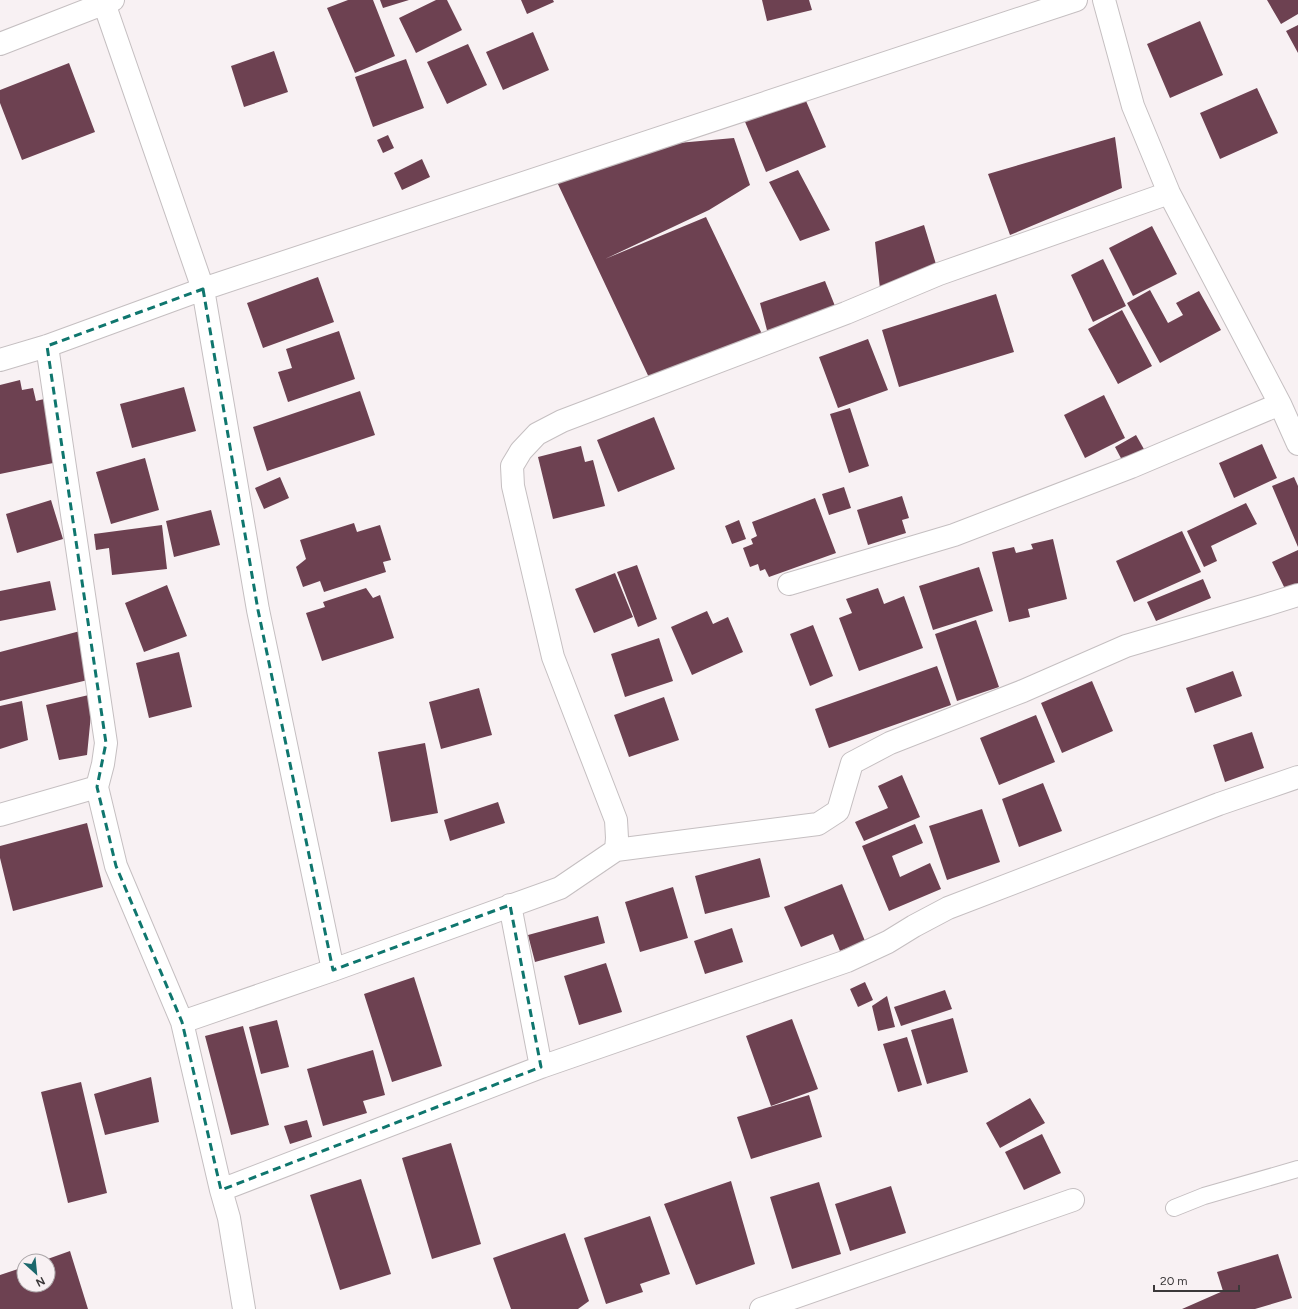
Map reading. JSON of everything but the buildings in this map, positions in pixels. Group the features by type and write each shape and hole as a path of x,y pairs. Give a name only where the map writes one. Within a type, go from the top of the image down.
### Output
{"street":[{"path":"0,360 47,346 203,289 1076,0"},
{"path":"1104,0 1133,106 1169,193 1280,404 1298,444"},
{"path":"0,44 109,2 203,289 258,610 333,970"},
{"path":"616,850 616,820 553,657 513,486 512,466 521,451 537,434 562,421 846,313 939,274 1169,193"},
{"path":"47,346 106,743 103,764 97,787 116,866 182,1022 221,1190 229,1218 244,1309"},
{"path":"789,584 954,535 1131,467 1280,404"},
{"path":"182,1022 333,970 560,888 616,850 818,824 838,811 852,763 890,743 1023,691 1126,646 1298,595"},
{"path":"221,1190 541,1067 847,961 888,942 948,908 1219,804 1298,776"},
{"path":"0,815 97,787"},
{"path":"510,906 541,1067"},
{"path":"761,1309 1073,1200"}],"lane":[{"path":"1174,1208 1204,1196 1298,1169"}],"highlighted area":[{"path":"203,289 258,610 333,970 510,905 541,1067 221,1190 182,1022 116,866 97,787 106,743 47,346"}]}
